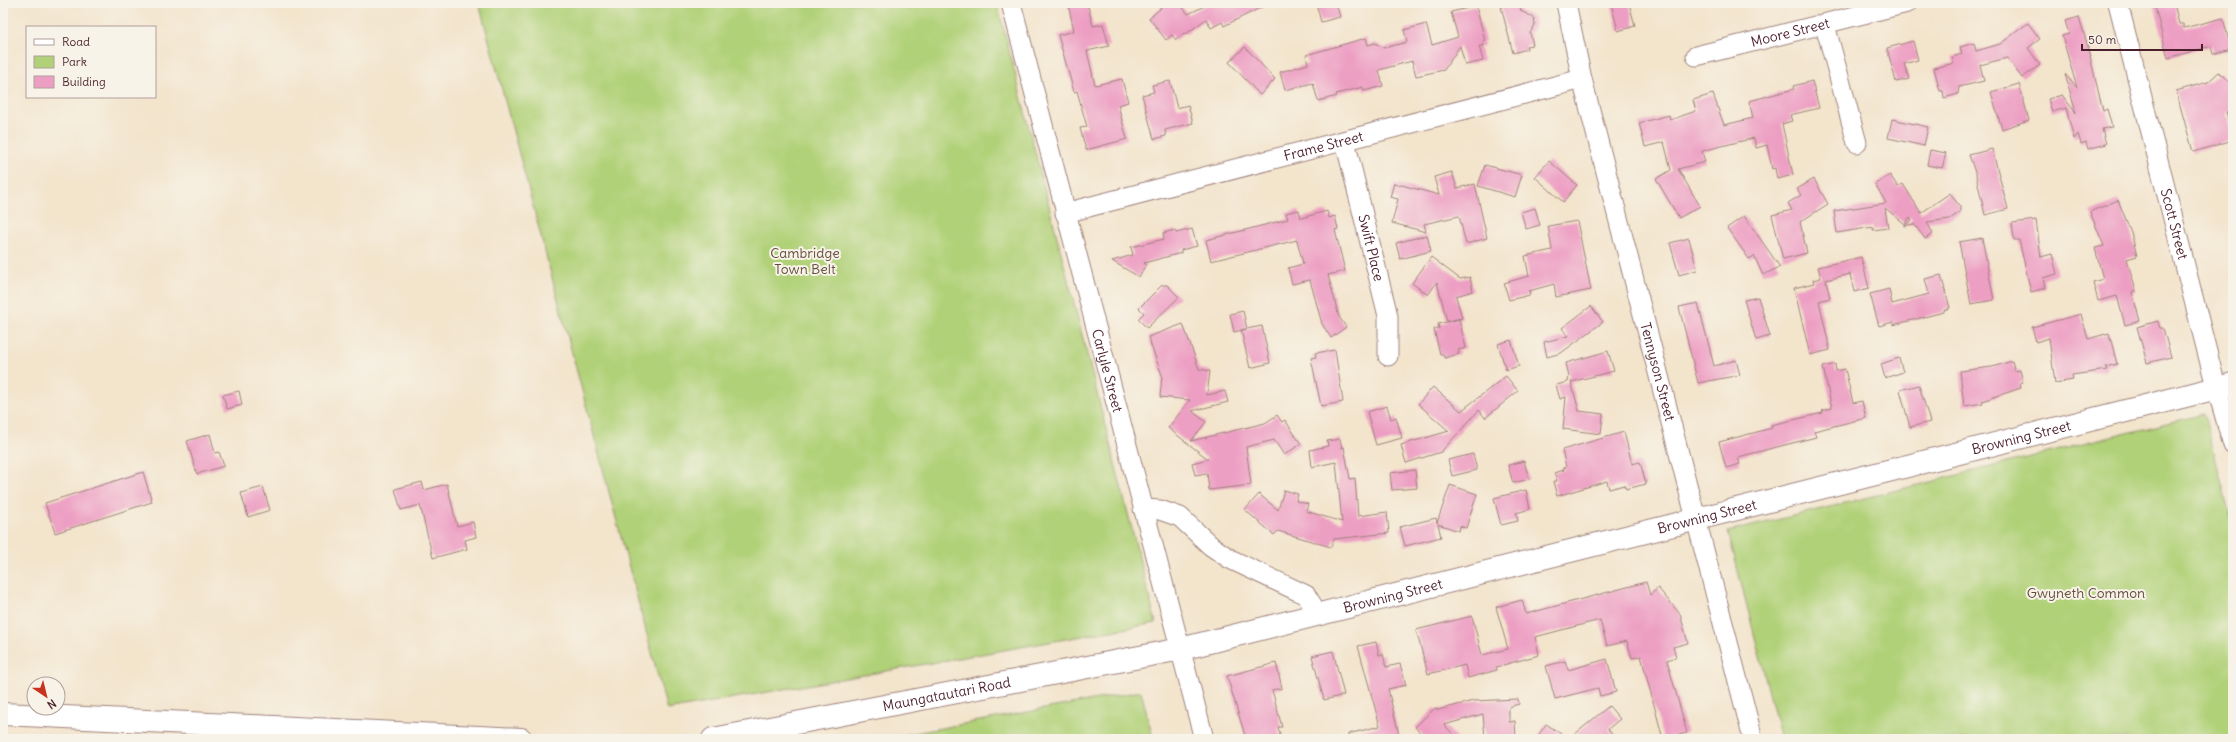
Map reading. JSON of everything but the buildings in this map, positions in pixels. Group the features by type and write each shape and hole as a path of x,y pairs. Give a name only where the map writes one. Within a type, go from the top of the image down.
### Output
{"street":[{"name":"Carlyle Street","path":"1011,3 1204,739"},
{"name":"Tennyson Street","path":"1566,3 1582,79 1753,739"},
{"name":"Moore Street","path":"1696,56 1825,25 1907,3"},
{"name":"Scott Street","path":"2118,3 2225,386 2233,445"},
{"path":"1825,25 1857,143"},
{"name":"Frame Street","path":"1065,213 1582,79"},
{"name":"Swift Place","path":"1345,141 1388,316 1388,356"},
{"name":"Browning Street","path":"1181,649 2225,386"},
{"path":"1143,509 1160,510 1180,518 1211,546 1230,559 1306,595 1318,614"},
{"name":"Maungatautari Road","path":"713,739 1181,649"},
{"path":"3,714 521,739"}],"green space":[{"name":"Cambridge Town Belt","path":"479,3 997,3 1156,623 667,710"},
{"name":"Gwyneth Common","path":"2204,414 2233,527 2233,739 1781,739 1728,532"},
{"path":"1141,691 1153,739 882,739"}]}
